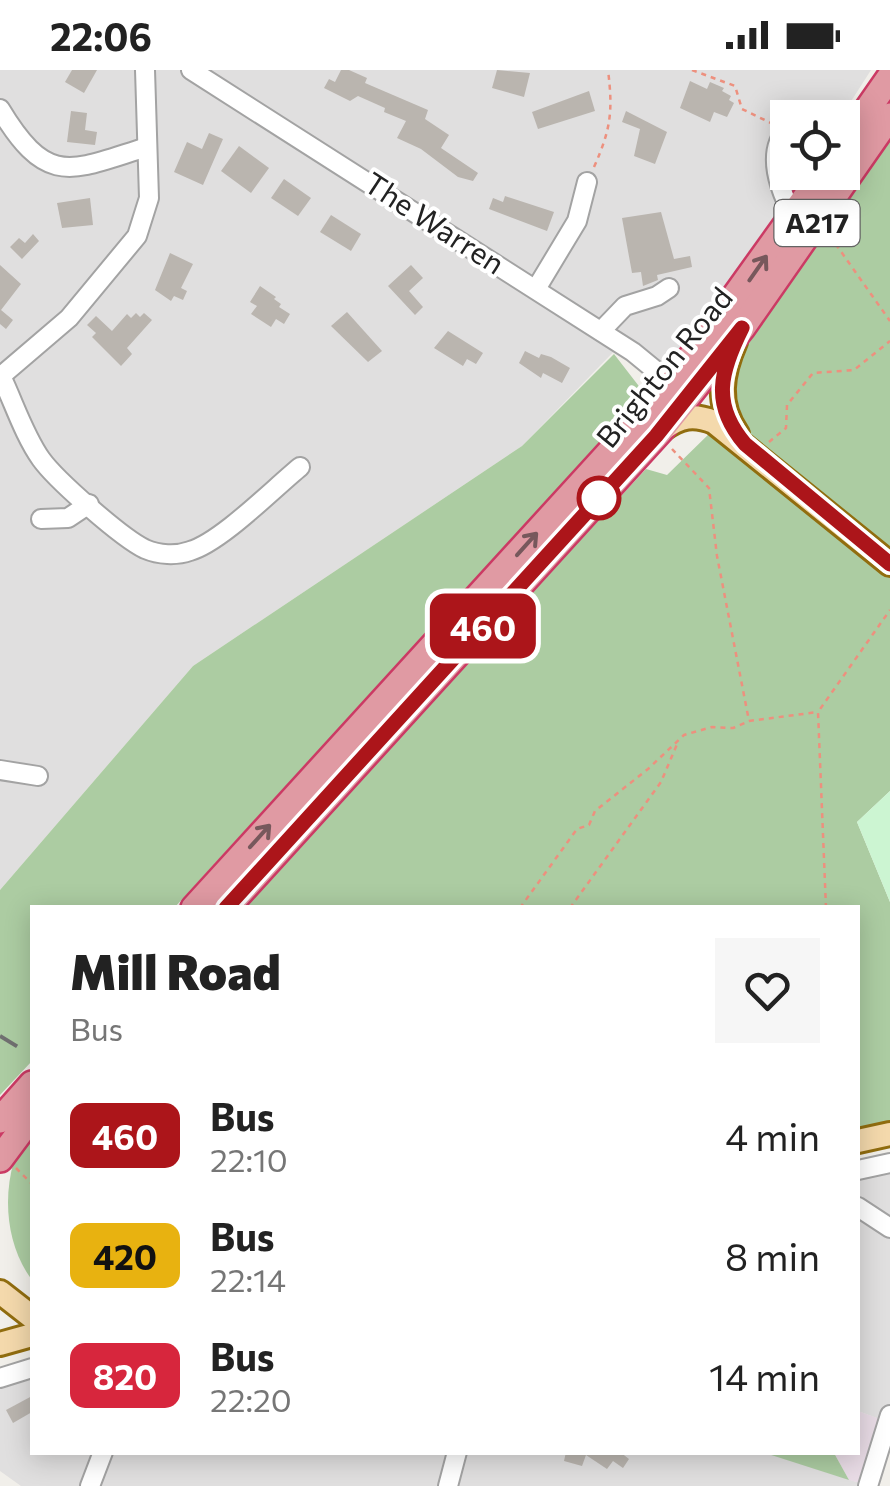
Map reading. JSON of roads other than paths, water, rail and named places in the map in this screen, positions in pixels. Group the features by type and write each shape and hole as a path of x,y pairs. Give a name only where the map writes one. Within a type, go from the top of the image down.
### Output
{"highway":[{"path":"860,117 890,77"},
{"name":"Brighton Road","path":"229,905 658,433 742,328 890,116"},
{"name":"Brighton Road","path":"197,905 672,384 812,190"},
{"path":"0,1120 30,1086"},
{"path":"0,1159 30,1119"}],"main road":[{"path":"742,328 724,371 722,402 726,418 750,449"},
{"path":"658,433 692,416 714,422 890,564"},
{"path":"860,1141 890,1134"},
{"path":"0,1292 30,1315"},
{"path":"0,1344 30,1336"}],"street":[{"path":"145,70 149,198 137,236 69,318 0,377 38,456 49,470 147,550 169,555 191,551 300,468"},
{"name":"The Warren","path":"191,70 601,331 672,384"},
{"path":"0,110 32,151 65,170 80,169 146,147"},
{"path":"536,289 577,221 587,182"},
{"path":"783,190 794,217"},
{"path":"601,331 625,306 669,288"},
{"path":"41,518 68,518 89,504"},
{"path":"1,770 38,776"},
{"path":"860,1170 890,1163"},
{"path":"860,1208 890,1228"},
{"path":"0,1378 30,1369"},
{"path":"868,1486 890,1414"},
{"path":"90,1486 102,1455"},
{"path":"448,1486 455,1455"}],"railway":[{"path":"0,1036 28,1053"}]}
